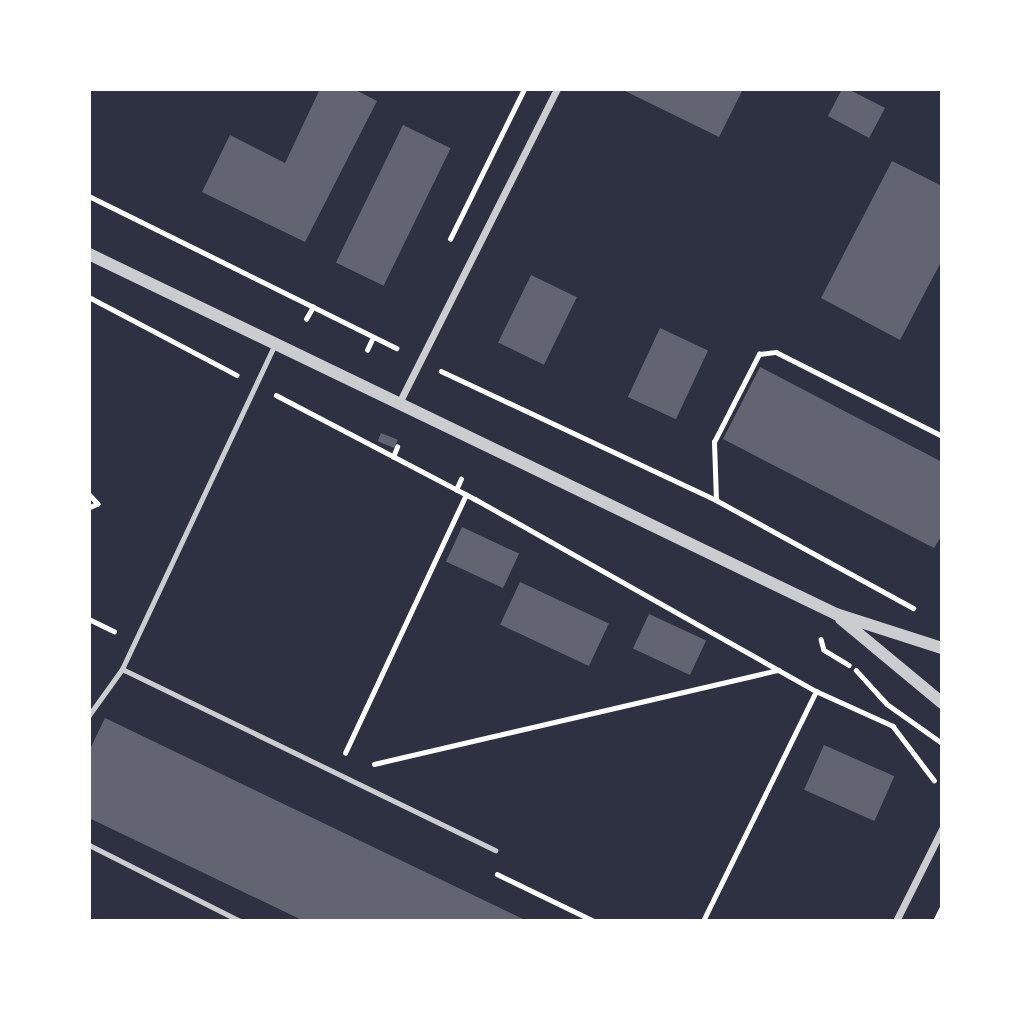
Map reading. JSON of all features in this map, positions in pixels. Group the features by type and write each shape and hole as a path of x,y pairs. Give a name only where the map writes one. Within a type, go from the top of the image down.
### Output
{"street":[{"path":"399,403 557,89"},
{"path":"89,254 836,614 942,648"},
{"path":"836,614 942,703"},
{"path":"896,921 942,829"}],"lane":[{"path":"89,715 122,669 275,344"},
{"path":"122,669 495,850"},
{"path":"89,845 240,921"}],"path":[{"path":"445,250 524,89"},
{"path":"89,196 397,349 403,337"},
{"path":"89,297 466,495 816,691 893,726 934,780"},
{"path":"306,319 313,307"},
{"path":"367,350 373,338"},
{"path":"716,500 714,442 759,354 776,352 942,436"},
{"path":"441,371 716,500 918,611"},
{"path":"393,457 397,447"},
{"path":"456,490 461,479"},
{"path":"89,494 98,504 89,508"},
{"path":"336,773 466,495"},
{"path":"824,650 852,666 887,704 942,743"},
{"path":"336,773 779,670"},
{"path":"703,921 816,691"},
{"path":"538,894 594,921"},
{"path":"934,921 942,907"}],"building":[{"path":"320,89 354,89 377,101 305,242 202,192 230,135 285,163"},
{"path":"621,89 743,89 719,137"},
{"path":"842,89 848,89 885,108 869,138 828,116"},
{"path":"403,125 451,148 384,286 336,263"},
{"path":"892,161 942,186 942,260 900,340 821,298"},
{"path":"531,275 577,297 544,365 498,342"},
{"path":"660,328 708,350 676,419 628,397"},
{"path":"760,367 942,462 942,535 934,548 723,439"},
{"path":"381,433 398,440 394,448 378,441"},
{"path":"462,527 519,554 503,588 446,561"},
{"path":"520,582 609,623 589,666 500,625"},
{"path":"649,614 706,641 690,675 633,648"},
{"path":"105,718 527,921 304,921 89,818 89,751"},
{"path":"824,745 894,776 874,821 804,790"}]}
